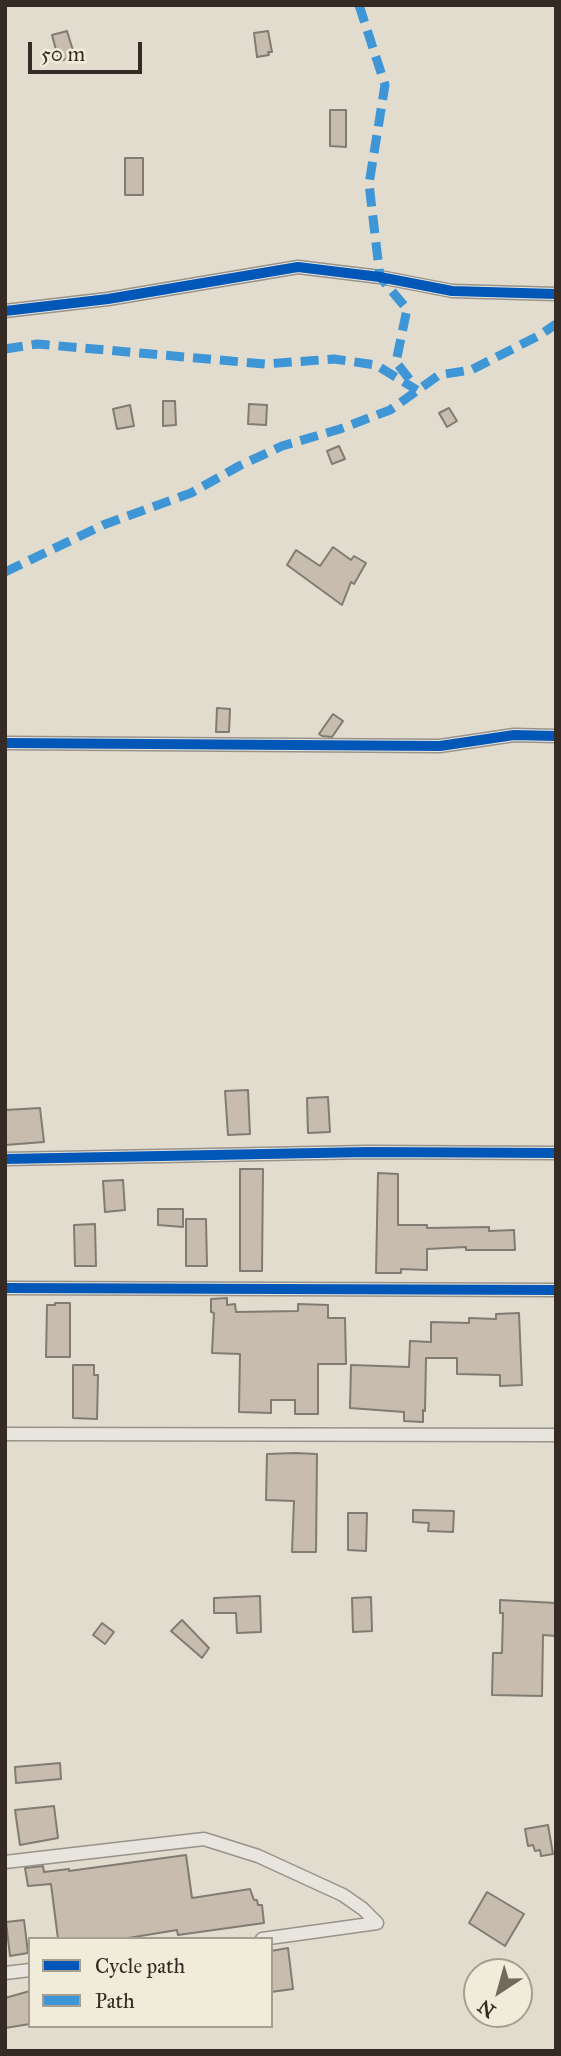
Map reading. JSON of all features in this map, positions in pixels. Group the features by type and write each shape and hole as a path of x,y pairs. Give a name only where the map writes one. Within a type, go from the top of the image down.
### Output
{"street":[{"path":"5,311 108,299 298,267 380,277 452,291 556,293"},
{"path":"5,743 440,746 514,735 556,736"},
{"path":"5,1159 368,1152 556,1153"},
{"path":"5,1288 556,1290"},
{"path":"5,1434 556,1435"},
{"path":"5,1862 204,1839 258,1856 343,1895 377,1923 273,1937"},
{"path":"5,1973 28,1970"}],"building":[{"path":"67,31 75,57 59,61 52,35"},
{"path":"268,31 272,52 257,57 254,33"},
{"path":"330,110 346,110 346,147 330,146"},
{"path":"125,158 143,158 143,195 125,195"},
{"path":"163,401 175,401 176,425 163,426"},
{"path":"249,404 267,405 266,425 248,424"},
{"path":"130,405 134,426 117,429 113,409"},
{"path":"449,408 457,421 447,427 439,413"},
{"path":"339,446 345,459 332,464 327,451"},
{"path":"333,547 351,560 354,556 366,563 354,584 351,582 342,605 287,565 296,550 320,566"},
{"path":"217,708 230,709 229,732 216,732"},
{"path":"333,714 343,721 332,737 322,736 319,734"},
{"path":"248,1090 250,1134 228,1135 225,1091"},
{"path":"328,1097 330,1132 308,1133 307,1098"},
{"path":"40,1108 44,1142 5,1145 5,1110"},
{"path":"240,1169 263,1169 262,1271 240,1271"},
{"path":"378,1173 398,1174 398,1225 514,1230 515,1250 466,1250 466,1247 427,1249 427,1270 401,1269 401,1273 376,1273"},
{"path":"123,1180 125,1210 105,1212 103,1181"},
{"path":"158,1209 183,1209 183,1227 158,1225"},
{"path":"186,1219 206,1219 207,1266 186,1266"},
{"path":"95,1224 96,1266 75,1266 74,1225"},
{"path":"227,1298 227,1305 235,1304 236,1312 298,1311 298,1304 328,1305 328,1318 345,1318 346,1364 318,1364 318,1414 295,1414 295,1400 271,1400 271,1413 239,1412 240,1354 212,1353 214,1313 211,1312 211,1299"},
{"path":"70,1303 70,1357 46,1357 47,1305"},
{"path":"519,1313 522,1385 500,1386 500,1375 457,1374 457,1358 426,1358 423,1422 404,1421 404,1412 350,1408 351,1365 409,1367 410,1341 431,1342 431,1322 469,1323 469,1318 496,1319 496,1314"},
{"path":"73,1365 94,1365 94,1375 98,1375 97,1419 73,1418"},
{"path":"267,1454 317,1454 316,1552 292,1552 294,1501 266,1500"},
{"path":"413,1510 454,1511 453,1532 428,1531 429,1523 413,1522"},
{"path":"348,1513 367,1513 366,1551 348,1550"},
{"path":"260,1596 261,1632 237,1633 236,1613 214,1613 214,1598"},
{"path":"371,1597 372,1631 353,1632 352,1598"},
{"path":"500,1600 556,1603 556,1636 543,1635 542,1696 492,1695 493,1653 502,1653 503,1613 500,1613"},
{"path":"182,1620 209,1648 202,1658 171,1631"},
{"path":"102,1623 114,1632 105,1644 93,1635"},
{"path":"60,1763 61,1779 16,1783 15,1767"},
{"path":"54,1806 58,1838 20,1845 15,1810"},
{"path":"548,1825 553,1854 541,1856 540,1850 535,1851 533,1845 528,1846 525,1829"},
{"path":"186,1855 192,1898 250,1889 254,1900 257,1900 258,1905 262,1905 264,1923 178,1935 177,1930 134,1937 58,1937 51,1884 28,1886 25,1868 43,1866 44,1872"},
{"path":"487,1892 524,1914 505,1946 469,1923"},
{"path":"24,1920 28,1953 10,1956 6,1922"},
{"path":"288,1948 293,1989 273,1992 273,1951"},
{"path":"28,1992 28,2024 5,2028 5,1998"}],"marked path":[{"path":"359,5 385,85 369,184 380,277 407,309 396,362 413,384"},
{"path":"5,572 103,525 191,493 282,446 340,429 390,410 439,375 471,370 556,324"},
{"path":"5,349 37,344 265,364 334,359 376,365 417,390"}],"cycle path":[{"path":"5,311 108,299 298,267 380,277 452,291 556,294"},
{"path":"5,743 440,746 514,735 556,736"},
{"path":"5,1159 368,1152 556,1153"},
{"path":"5,1288 556,1290"}]}
